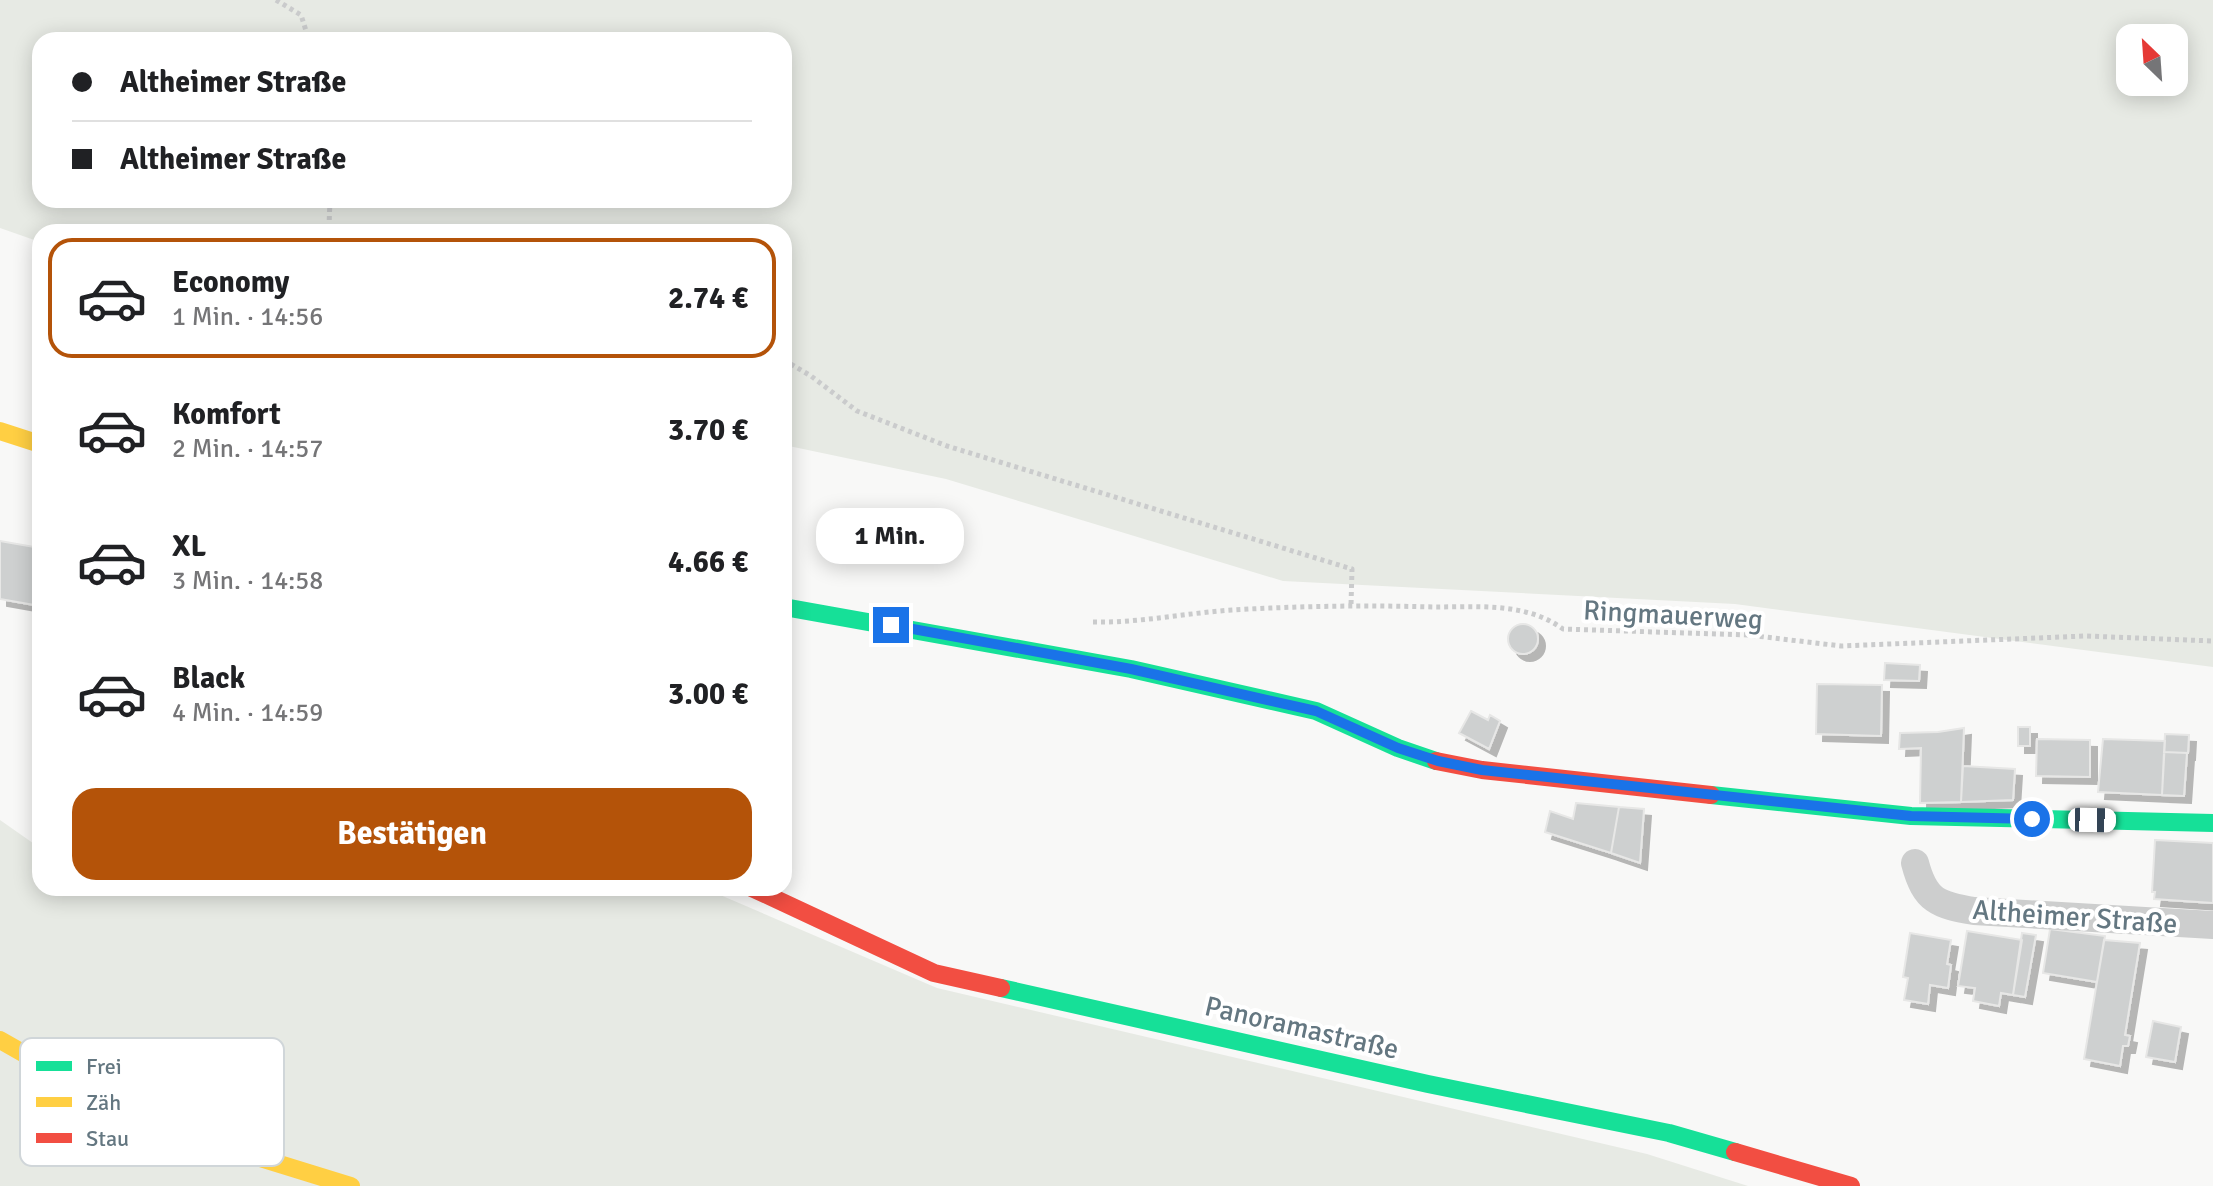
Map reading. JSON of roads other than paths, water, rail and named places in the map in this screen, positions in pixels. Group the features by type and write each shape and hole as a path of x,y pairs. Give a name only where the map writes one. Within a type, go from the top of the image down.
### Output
{"street":[{"path":"0,431 32,441"},
{"path":"792,608 1131,669 1316,711 1398,748 1438,761 1482,770 1911,816 2213,823"},
{"name":"Altheimer Straße","path":"1915,863 1928,894 1943,906 1974,911 2213,925"},
{"name":"Panoramastraße","path":"769,896 934,973 1428,1084 1669,1133 1851,1186"},
{"path":"0,1040 20,1051"},
{"path":"284,1165 351,1186"}]}
